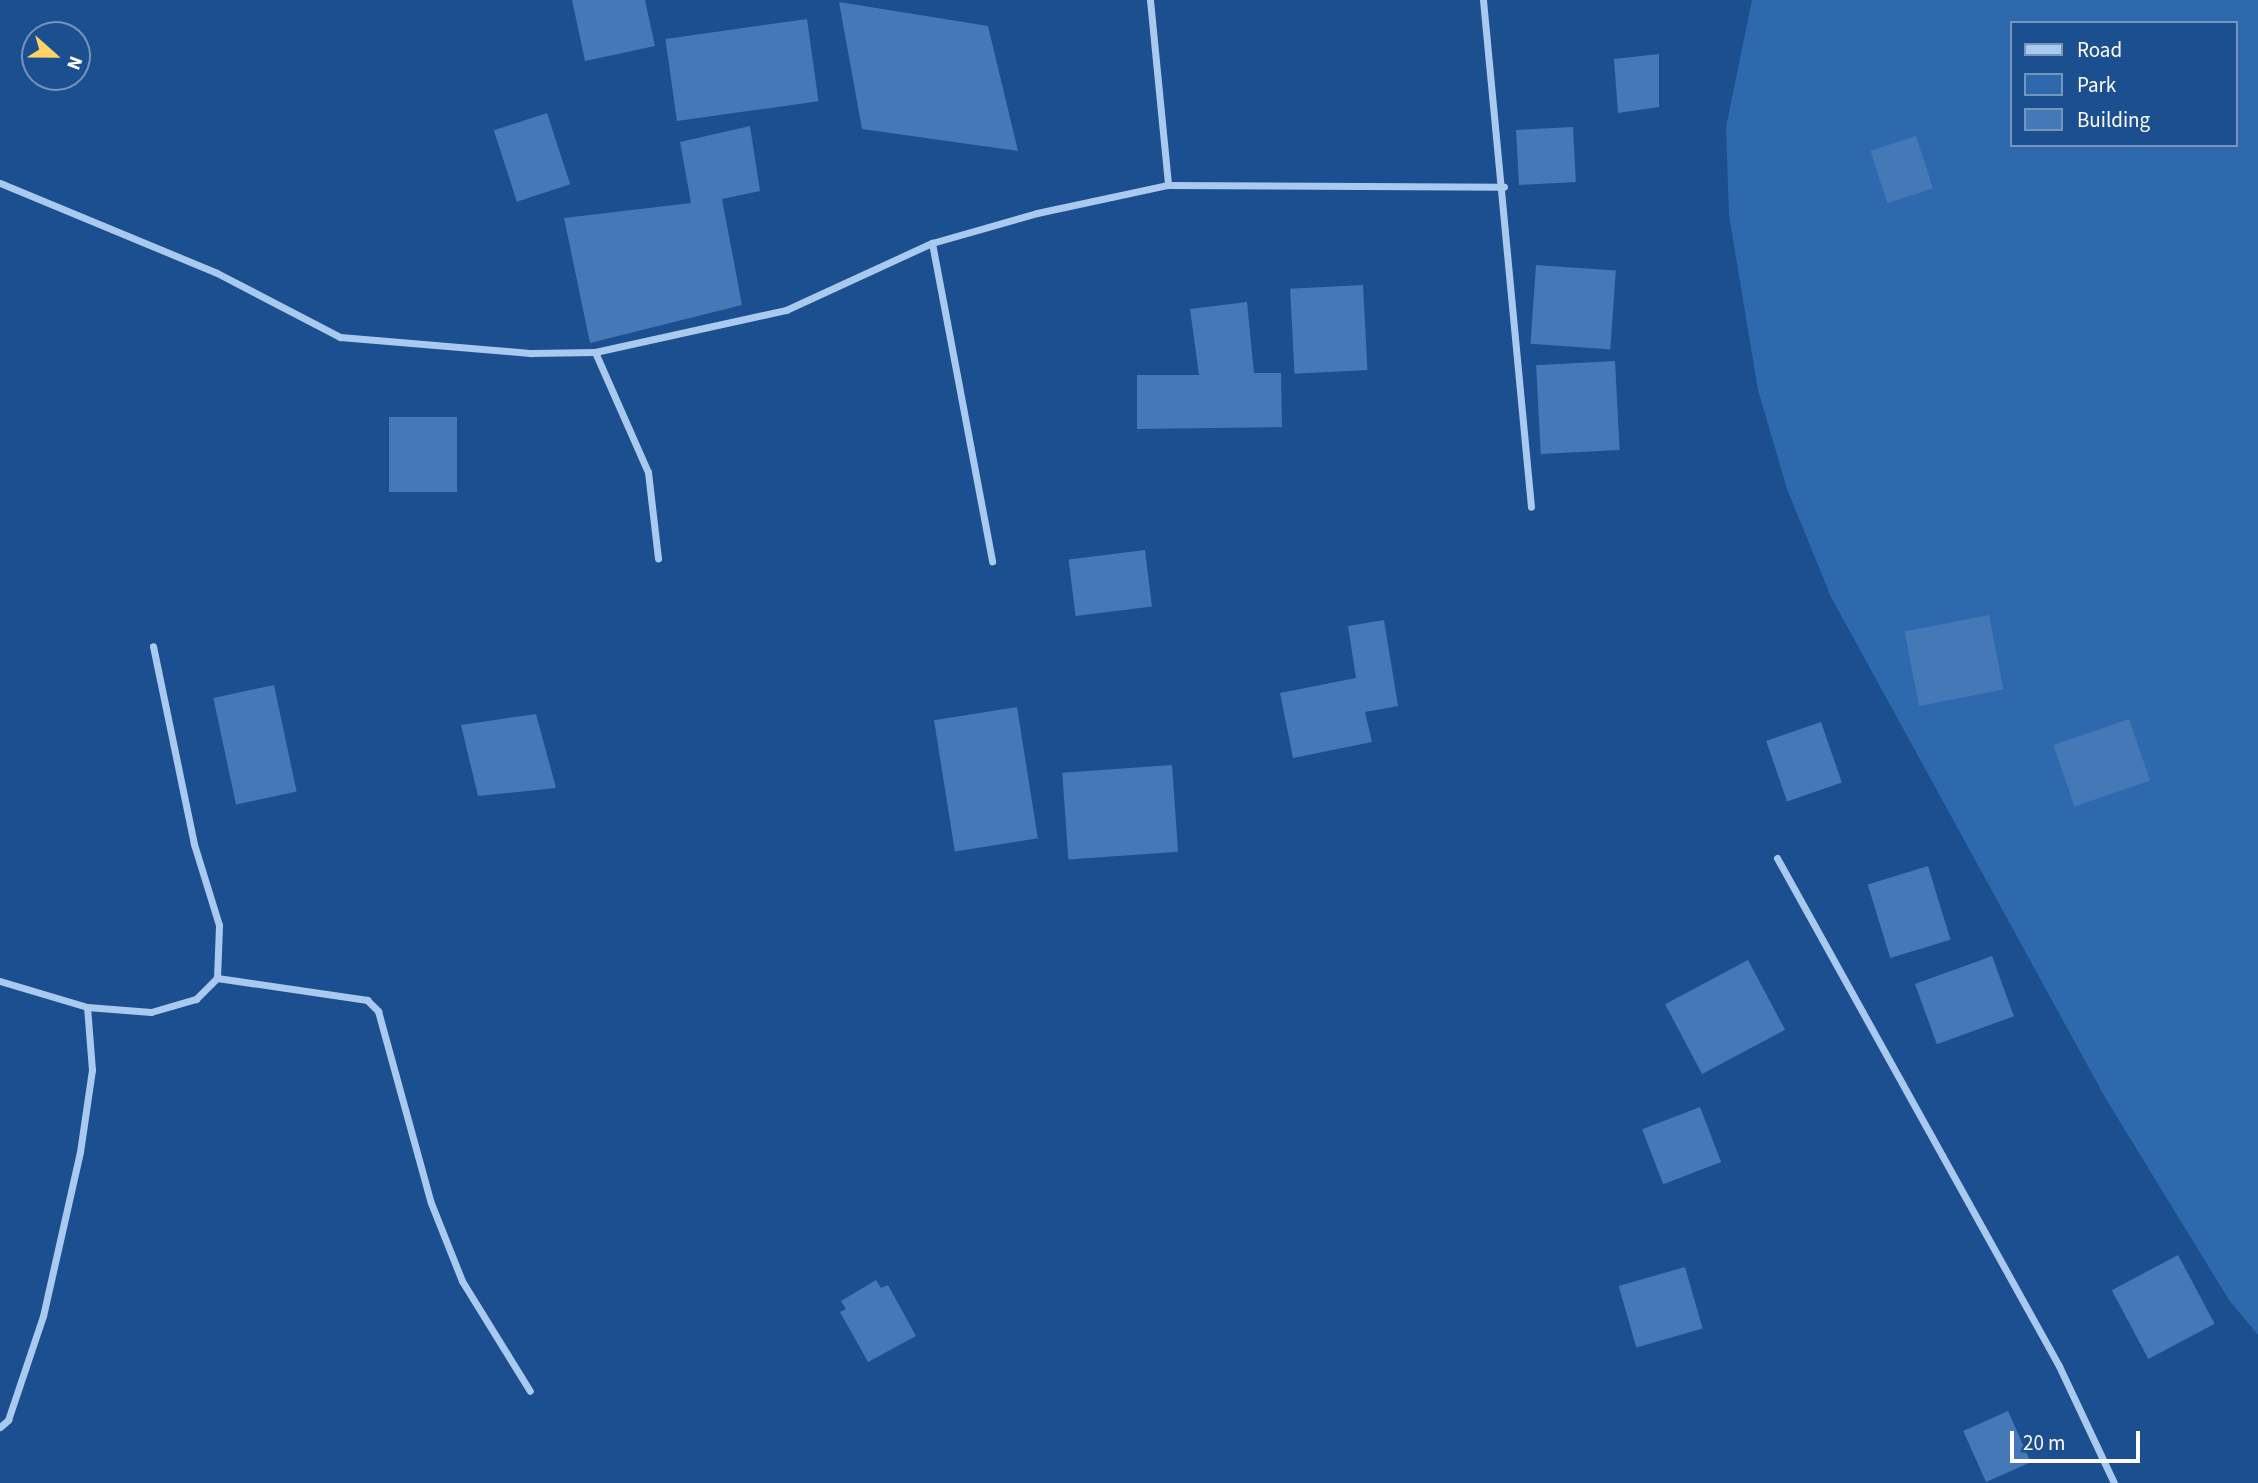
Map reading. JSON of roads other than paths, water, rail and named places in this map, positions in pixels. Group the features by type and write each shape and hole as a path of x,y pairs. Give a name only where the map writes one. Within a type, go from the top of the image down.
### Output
{"street":[{"path":"1150,0 1168,185"},
{"path":"1483,0 1504,187 1531,507"},
{"path":"0,183 217,273 340,337 532,353 595,352 786,310 932,243 1037,213 1168,185 1504,187"},
{"path":"932,243 992,561"},
{"path":"595,352 648,472 658,558"},
{"path":"0,981 87,1007 151,1012 196,999 217,978 219,925 194,844 153,646"},
{"path":"1777,858 2059,1366 2114,1483"},
{"path":"217,978 367,1000 378,1011 436,1216 462,1281 530,1391"},
{"path":"0,1427 8,1420 43,1316 80,1152 92,1070 87,1007"}]}
